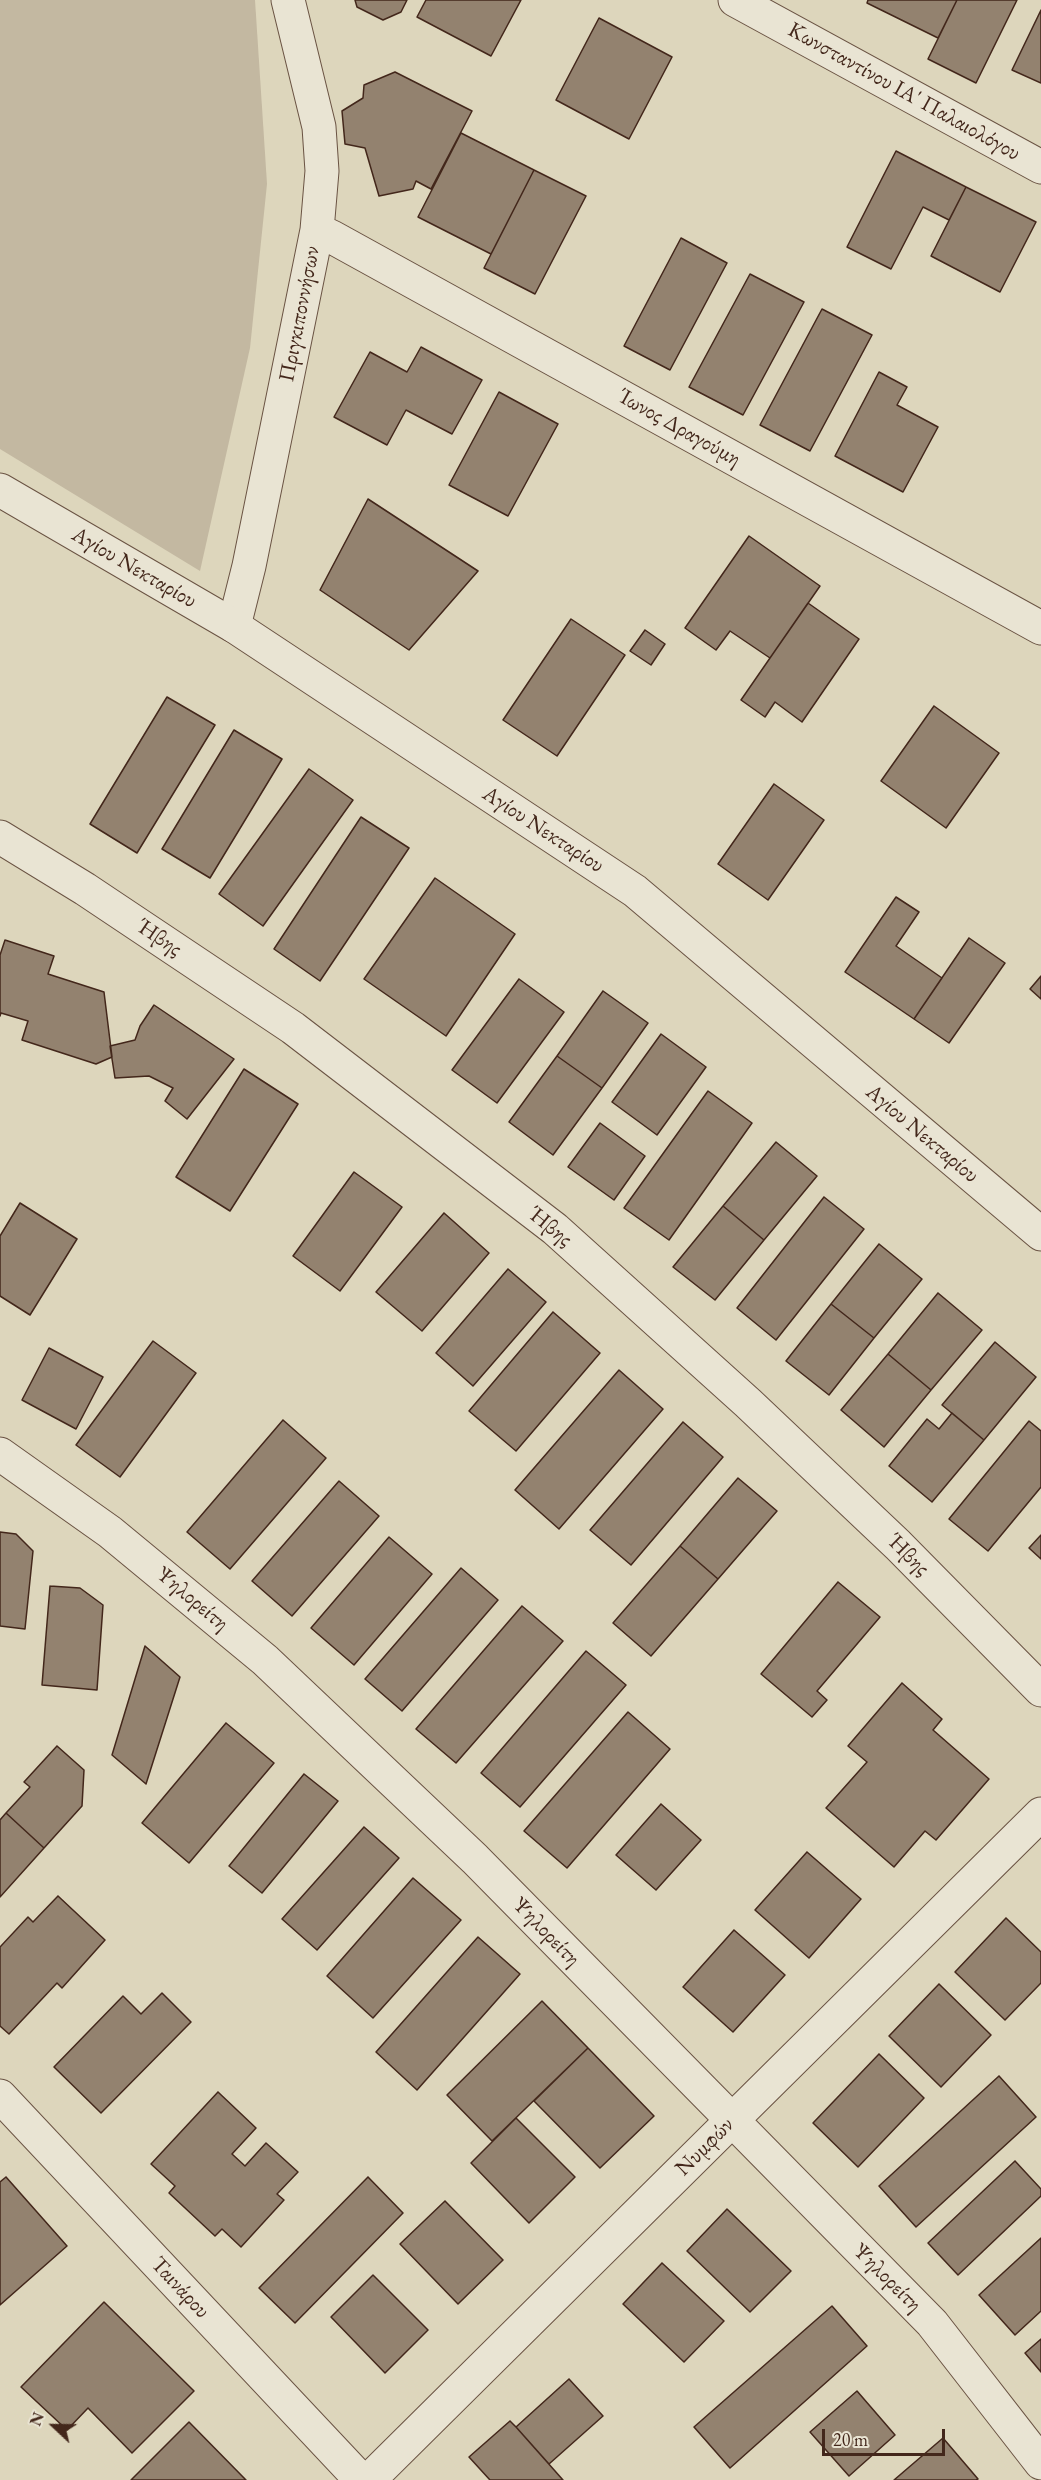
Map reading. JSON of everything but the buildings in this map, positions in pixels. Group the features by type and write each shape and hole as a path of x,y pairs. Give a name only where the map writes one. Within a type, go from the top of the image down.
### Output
{"street":[{"name":"Πριγκιποννήσων","path":"234,626 249,566 316,230 322,171 320,127 288,0"},
{"name":"Κωνσταντίνου ΙΑ' Παλαιολόγου","path":"735,0 1041,167"},
{"name":"Ίωνος Δραγούμη","path":"316,230 343,242 1041,628"},
{"name":"Αγίου Νεκταρίου","path":"0,490 234,626 635,891 1041,1234"},
{"name":"Ήβης","path":"0,837 85,889 293,1028 555,1229 748,1403 898,1545 1041,1689"},
{"name":"Ψηλορείτη","path":"0,1454 110,1532 266,1660 475,1859 932,2323 1041,2463"},
{"name":"Νυμφών","path":"369,2480 1041,1814"},
{"name":"Ταινάρου","path":"0,2096 361,2480"}],"shaded area":[{"path":"0,0 255,0 267,184 250,348 200,571 0,449"}]}
